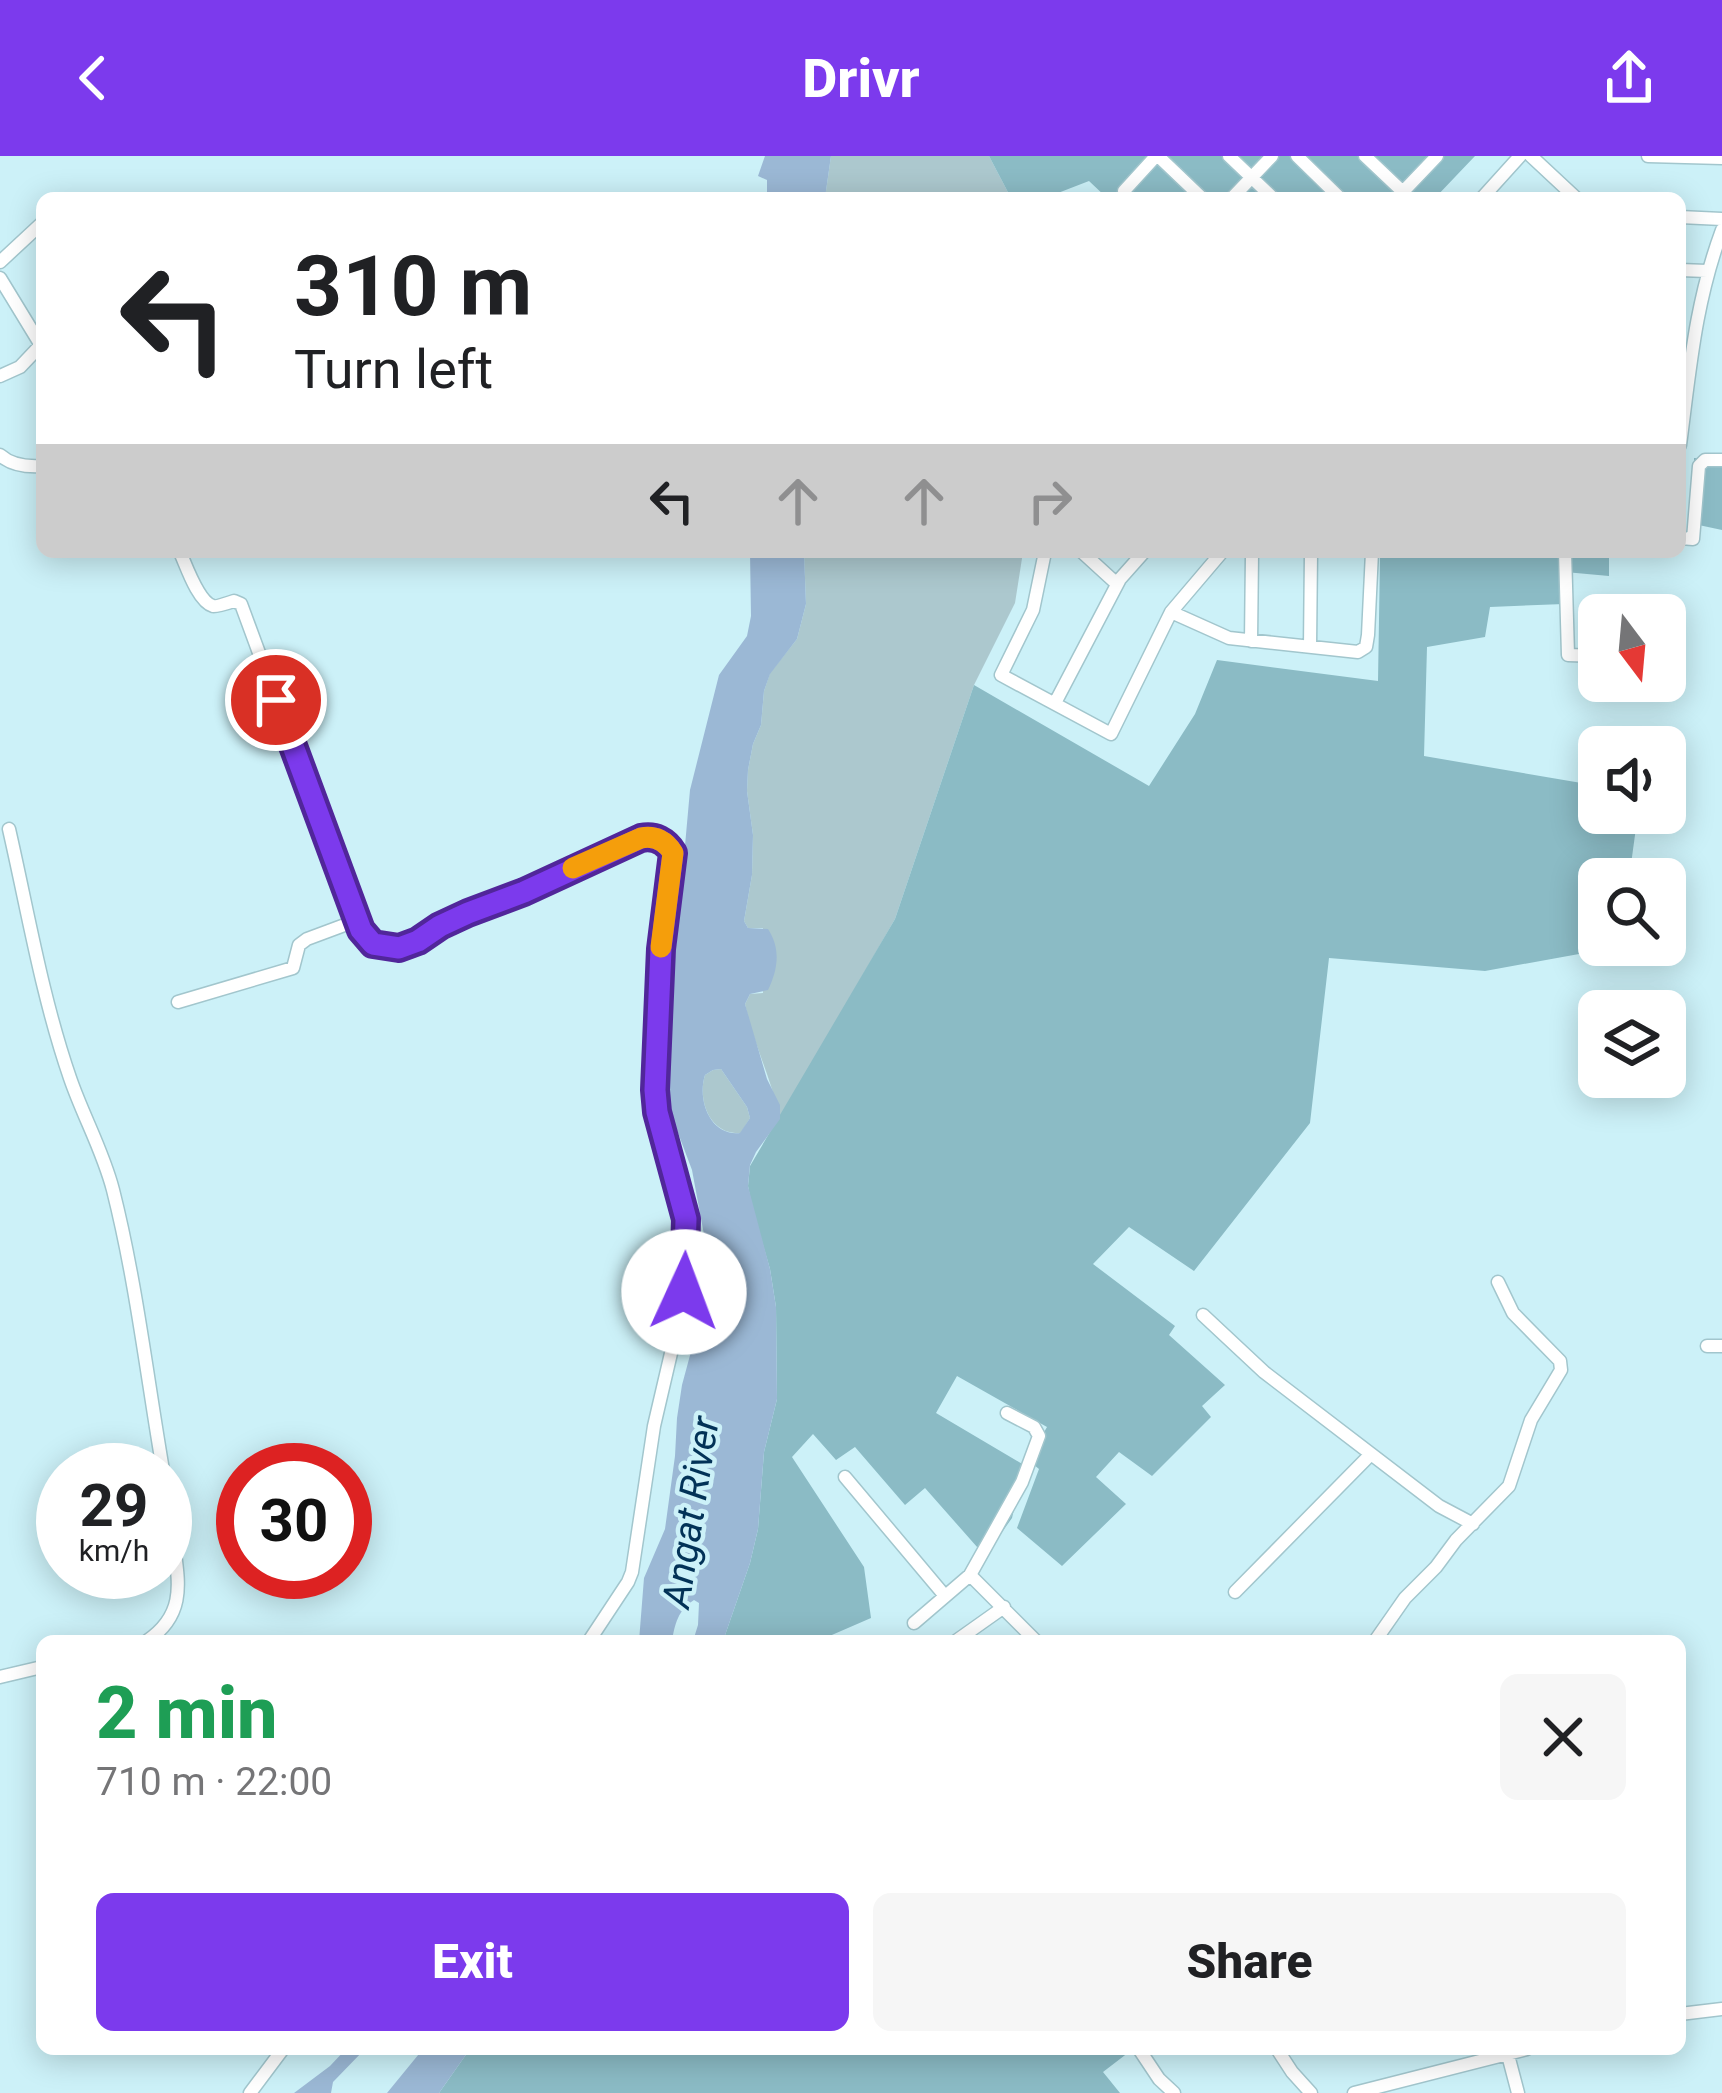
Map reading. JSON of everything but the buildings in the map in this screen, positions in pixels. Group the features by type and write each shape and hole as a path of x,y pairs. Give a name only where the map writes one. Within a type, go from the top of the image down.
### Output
{"street":[{"path":"1124,191 1157,156 1196,192"},
{"path":"1229,156 1267,192"},
{"path":"1237,192 1272,156"},
{"path":"1297,156 1334,192"},
{"path":"1365,156 1397,192"},
{"path":"1490,192 1520,156"},
{"path":"1531,156 1570,192"},
{"path":"1648,156 1722,158"},
{"path":"1403,192 1436,157"},
{"path":"1686,218 1722,219"},
{"path":"0,262 36,229"},
{"path":"1686,338 1722,230"},
{"path":"1686,270 1707,271"},
{"path":"0,278 36,337"},
{"path":"0,376 20,367 36,350"},
{"path":"0,455 7,461 36,466"},
{"path":"1686,538 1693,539 1699,466 1705,460 1722,460"},
{"path":"183,558 194,585 210,605 241,604 361,930 373,944 399,948 418,941 468,913 641,838 667,843 673,853 661,949 655,1090 686,1219 684,1292 654,1426 632,1572 593,1635"},
{"path":"1044,558 1033,610 1001,675 1112,734 1171,612 1217,558"},
{"path":"1089,558 1117,584"},
{"path":"1054,704 1117,584 1139,558"},
{"path":"1250,558 1251,640"},
{"path":"1310,647 1311,558"},
{"path":"1171,612 1229,638 1358,652 1366,646 1372,558"},
{"path":"1565,558 1568,655 1578,655"},
{"path":"9,829 36,960 61,1048 112,1186 158,1443"},
{"path":"178,1002 292,968 299,945 307,939 358,920"},
{"path":"1380,1635 1405,1598 1509,1486 1531,1420 1561,1370 1560,1360 1513,1313 1498,1282"},
{"path":"1203,1315 1264,1372 1439,1506 1473,1524"},
{"path":"914,1623 970,1575 1022,1482 1039,1436 1034,1427 1006,1413"},
{"path":"1235,1592 1371,1454"},
{"path":"844,1477 945,1596"},
{"path":"970,1575 1030,1635"},
{"path":"155,1635 166,1626 177,1599"},
{"path":"964,1635 1004,1607"},
{"path":"0,1677 36,1668"},
{"path":"1686,2013 1722,2009"},
{"path":"250,2093 279,2055"},
{"path":"1143,2055 1174,2093"},
{"path":"1281,2055 1311,2093"},
{"path":"1354,2093 1500,2055"},
{"path":"1504,2055 1518,2093"}],"shaded area":[{"path":"831,156 989,156 1008,192 826,192"},
{"path":"989,156 1475,156 1441,192 1101,192 1089,181 1061,192 1008,192"},
{"path":"1694,458 1722,460 1722,530 1694,524"},
{"path":"804,558 1022,558 1015,603 974,685 895,919 780,1119 745,1004 750,994 763,993 763,928 748,928 744,921 752,875 748,770 770,673 797,639 806,604"},
{"path":"1380,558 1609,558 1609,576 1565,572 1564,604 1490,607 1485,637 1427,647 1424,756 1578,782 1578,834 1635,834 1632,858 1578,858 1578,954 1485,971 1329,958 1310,1123 1194,1271 1129,1227 1093,1264 1175,1326 1169,1335 1225,1385 1202,1406 1211,1417 1152,1476 1119,1452 1096,1477 1126,1504 1062,1566 1017,1528 1039,1469 1028,1460 1047,1427 957,1376 936,1413 1024,1465 1012,1518 985,1556 925,1488 905,1505 855,1447 836,1460 813,1434 792,1457 864,1567 871,1618 832,1635 725,1635 758,1529 764,1452 777,1399 776,1307 748,1186 750,1166 895,919 974,685 1149,786 1195,714 1217,660 1378,681"},
{"path":"721,1069 747,1107 750,1118 741,1133 721,1129 708,1115 705,1075"},
{"path":"466,2055 1125,2055 1103,2072 1120,2093 439,2093"}],"water":[{"path":"765,156 831,156 826,192 767,192 767,180 758,176"},
{"name":"Angat River","path":"750,558 804,558 806,604 797,639 770,674 764,691 747,791 753,835 744,921 748,928 768,929 776,952 768,990 750,994 745,1004 767,1079 780,1105 780,1119 750,1165 748,1186 776,1307 777,1399 764,1452 758,1529 725,1635 695,1635 699,1603 694,1600 681,1613 673,1635 639,1635 644,1578 665,1529 682,1385 703,1307 706,1272 692,1170 666,1089 666,1033 690,790 719,675 747,636","holes":["721,1069 750,1118 740,1133 714,1123 703,1095 705,1075"]},
{"path":"340,2055 359,2055 333,2082 331,2093 294,2093"},
{"path":"418,2055 466,2055 439,2093 387,2093"}],"slow traffic":[{"path":"573,868 641,838 667,843 673,853 661,947"}],"route":[{"path":"276,700 361,930 373,944 399,948 418,941 468,913 641,838 667,843 673,853 661,949 655,1090 684,1205 684,1292"}]}
